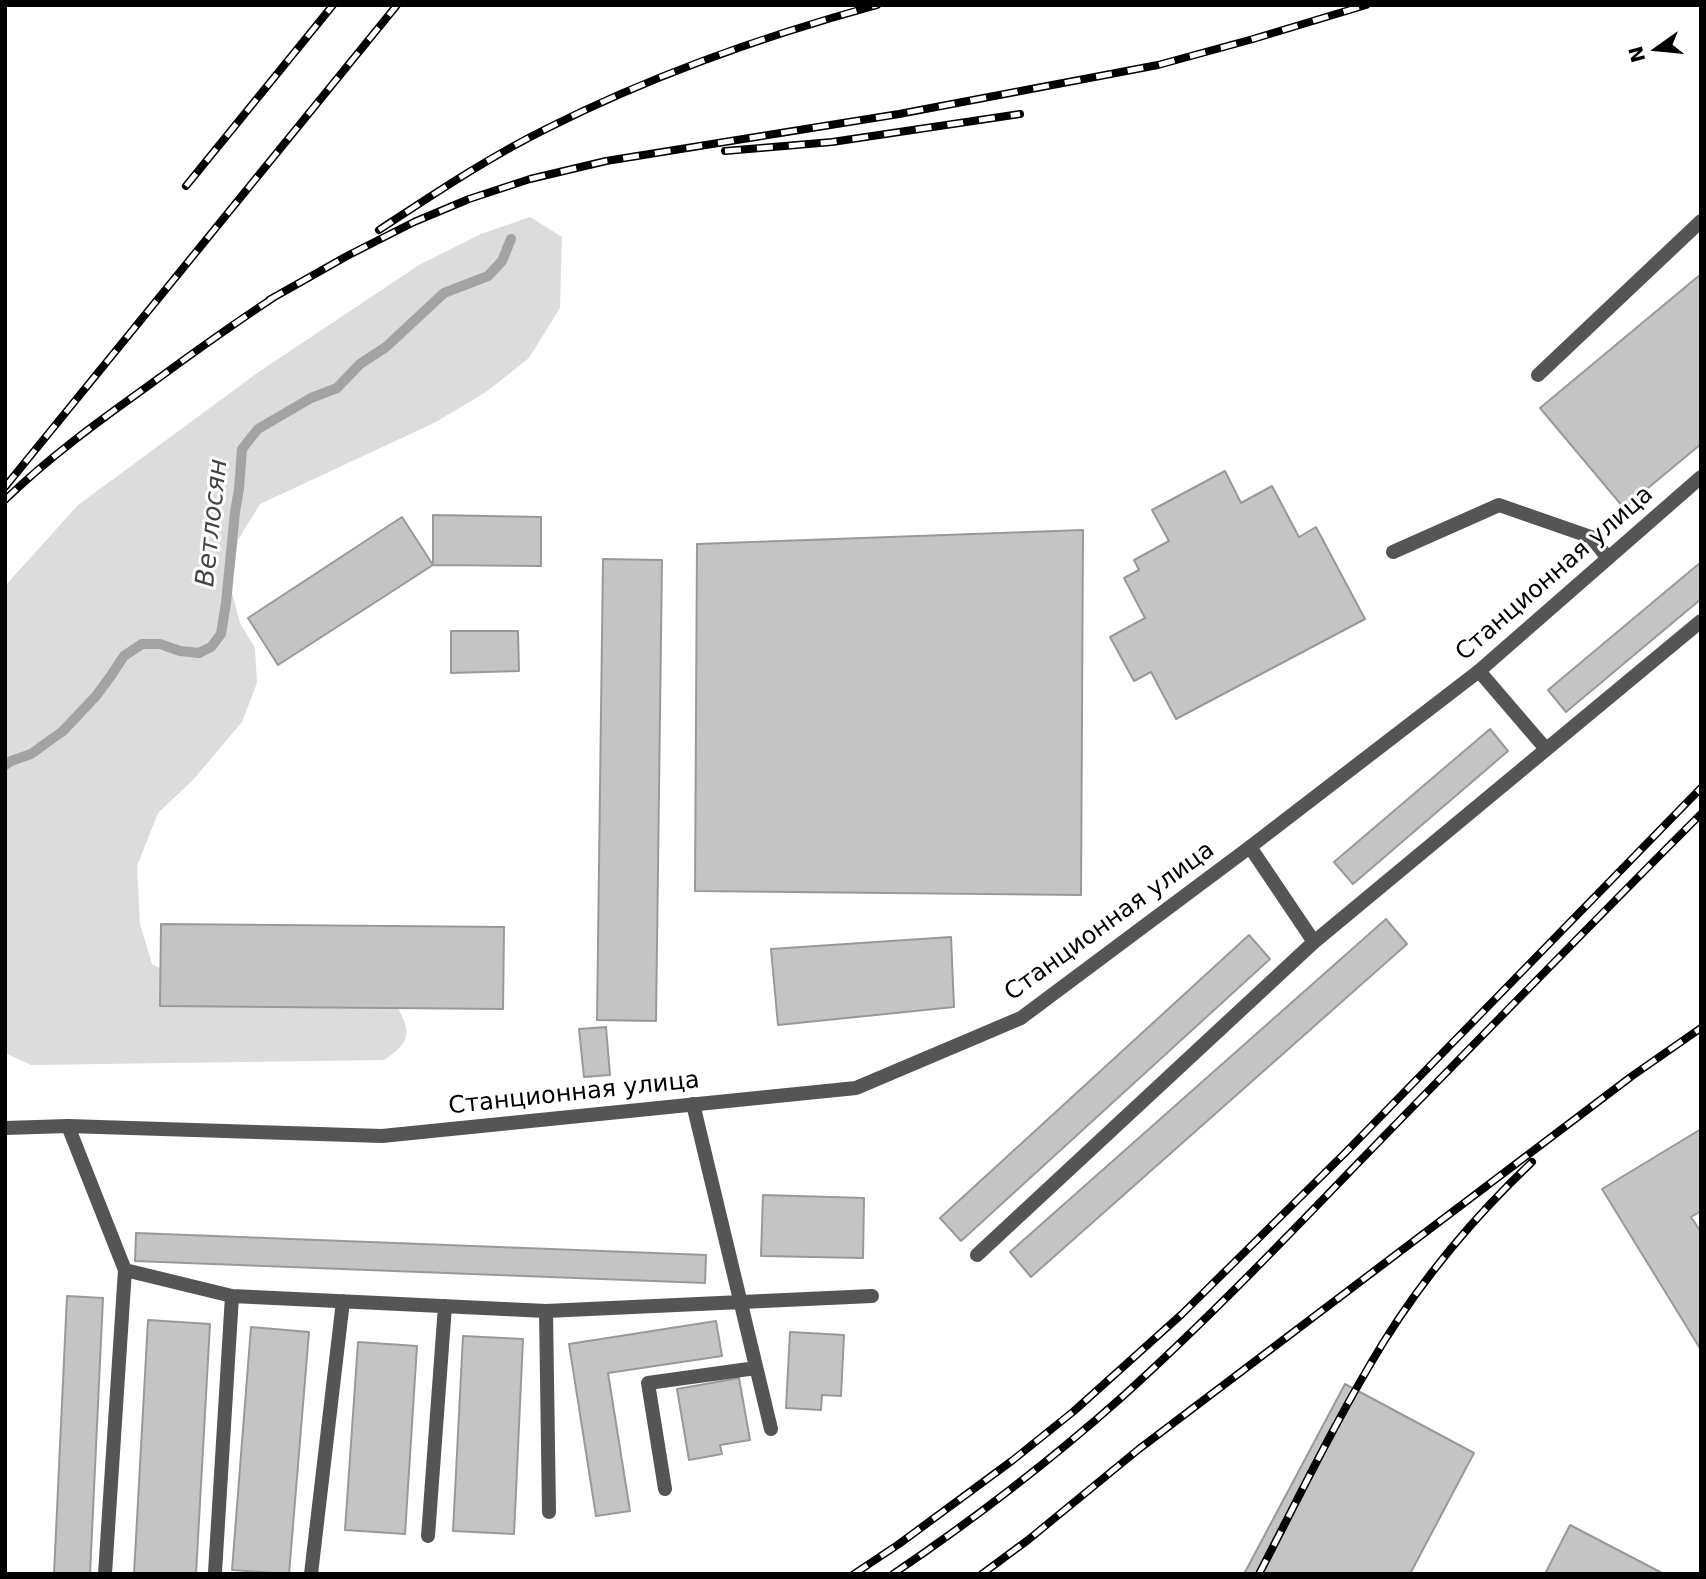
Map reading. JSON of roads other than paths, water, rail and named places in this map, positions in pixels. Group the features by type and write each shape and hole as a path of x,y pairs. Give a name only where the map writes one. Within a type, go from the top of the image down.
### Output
{"street":[{"path":"1538,375 1701,221"},
{"name":"Станционная улица","path":"5,1128 68,1126 382,1136 856,1088 1020,1018 1250,847 1479,671 1701,477"},
{"path":"1393,552 1499,505 1591,537 1608,558"},
{"path":"977,1255 1314,942 1701,621"},
{"path":"1479,671 1546,749"},
{"path":"1250,847 1314,942"},
{"path":"693,1104 771,1429"},
{"path":"68,1126 125,1270 105,1574"},
{"path":"125,1270 232,1296 546,1311 872,1296"},
{"path":"215,1572 232,1296"},
{"path":"311,1574 343,1301"},
{"path":"428,1536 445,1306"},
{"path":"546,1311 549,1512"},
{"path":"664,1489 648,1383 757,1368"}],"waterway":[{"name":"Ветлосян","path":"5,765 31,754 63,731 96,696 124,656 142,644 160,644 180,651 199,653 211,647 221,634 226,603 242,449 258,429 311,398 337,388 360,364 386,347 444,293 488,276 502,261 511,239"}],"railway":[{"path":"186,186 333,5"},
{"path":"5,487 397,5"},
{"path":"379,230 504,151 588,109 710,58 877,5"},
{"path":"269,300 414,222 469,199 530,179 606,161 899,114 1158,65 1366,5"},
{"path":"725,151 832,142 1020,114"},
{"path":"5,500 93,426 276,296"},
{"path":"854,1574 1013,1460 1074,1411 1182,1314 1346,1152 1701,788"},
{"path":"893,1574 1039,1467 1153,1369 1273,1251 1701,814"},
{"path":"982,1574 1139,1449 1632,1076 1701,1028"},
{"path":"1259,1574 1350,1400 1399,1318 1452,1248 1490,1204 1532,1162"}]}
